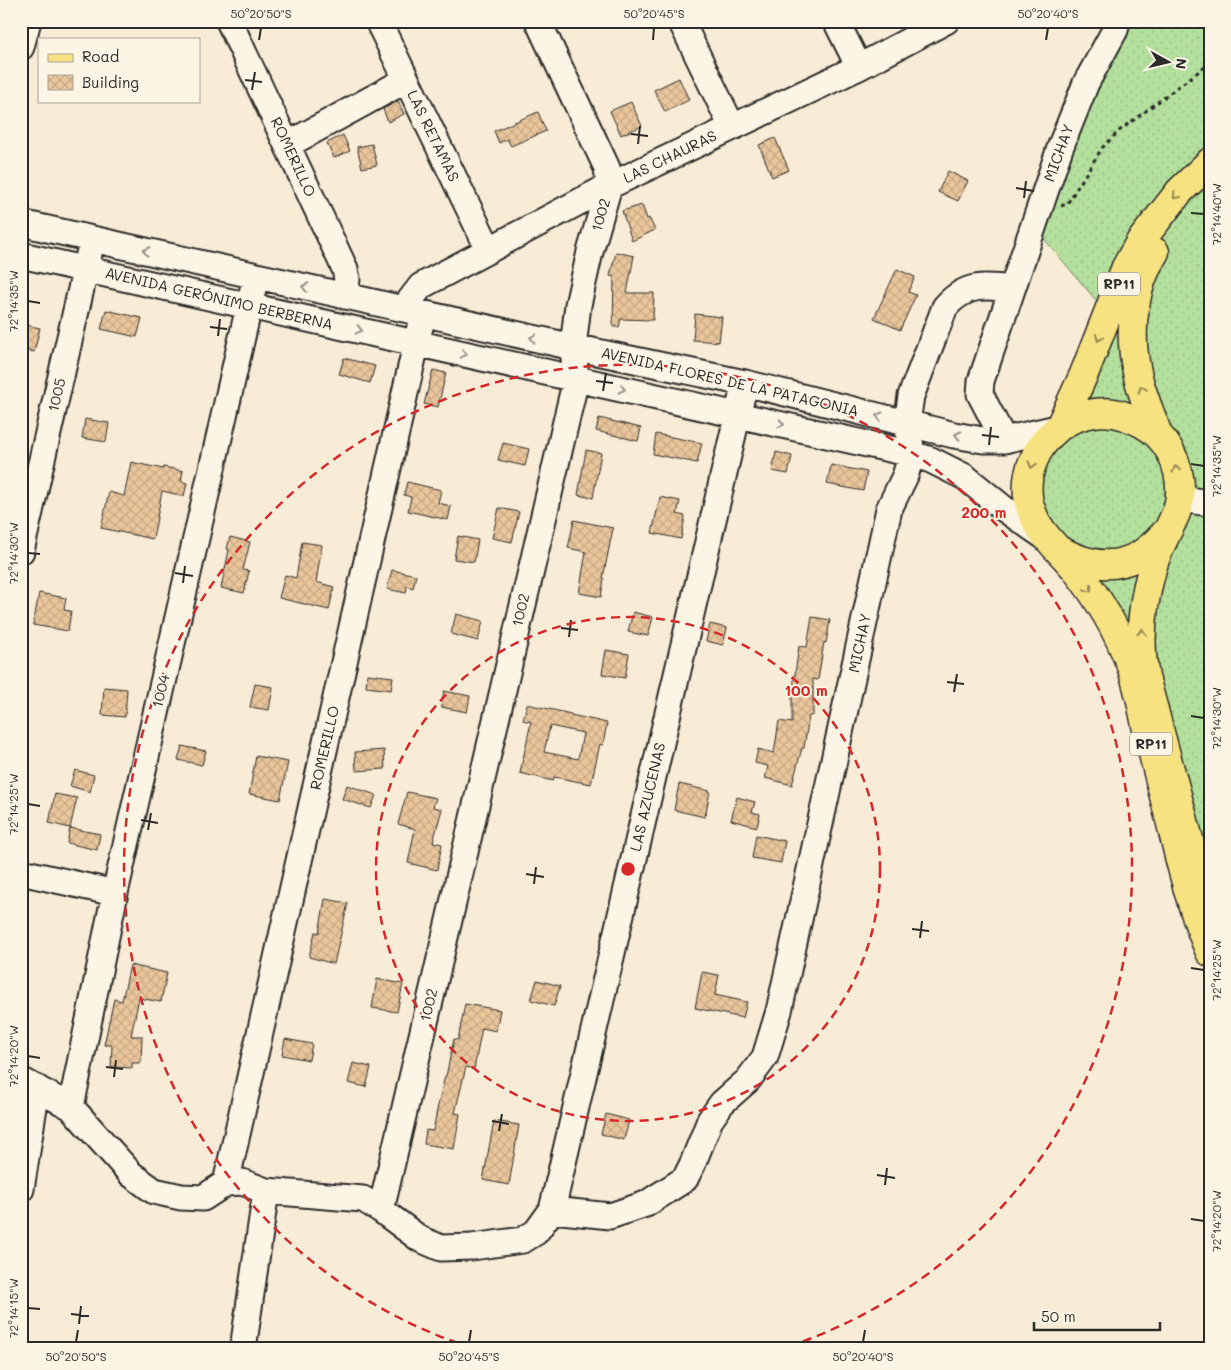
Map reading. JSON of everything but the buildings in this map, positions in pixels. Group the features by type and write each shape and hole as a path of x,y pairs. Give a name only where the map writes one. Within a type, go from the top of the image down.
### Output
{"main road":[{"name":"RP11","path":"1059,427 1084,374 1126,266 1140,242 1179,192 1210,162"},
{"name":"RP11","path":"1210,187 1178,221 1158,248 1143,276 1136,302 1134,332 1137,372 1158,435 1170,452 1178,472 1180,499 1176,513 1152,566 1147,587 1141,655 1145,677 1210,917"},
{"name":"RP11","path":"1158,435 1141,422 1121,414 1100,412 1079,416 1059,427 1045,440 1034,458 1028,479 1029,500 1034,520 1052,544 1079,573 1096,598 1130,664 1188,892 1210,952"},
{"name":"RP11","path":"1052,544 1077,560 1097,564 1117,563 1137,557 1154,546 1166,532"}],"street":[{"path":"21,47 28,21"},
{"name":"ROMERILLO","path":"228,21 345,269 347,279 345,296"},
{"name":"LAS RETAMAS","path":"378,21 490,250"},
{"name":"1002","path":"381,1210 576,379 573,347 578,305 590,252 609,186 607,168 538,21"},
{"path":"681,21 732,127"},
{"path":"836,21 859,67"},
{"name":"LAS CHAURAS","path":"413,310 421,286 609,186 859,67 946,21"},
{"name":"MICHAY","path":"1004,440 980,394 981,381 1060,148 1086,83 1115,30 1116,21"},
{"path":"287,145 406,80"},
{"name":"AVENIDA GERÓNIMO BERBERNA","path":"21,223 413,310"},
{"name":"1005","path":"21,551 92,239"},
{"name":"AVENIDA GERÓNIMO BERBERNA","path":"21,255 416,343"},
{"name":"1004","path":"71,1107 115,893 256,276"},
{"name":"MICHAY","path":"552,1210 610,1216 646,1204 670,1190 685,1179 710,1120 722,1103 748,1080 765,1057 779,1011 890,509 905,476 912,454 907,422 911,396 945,307 955,295 972,288 993,286 1012,289"},
{"name":"ROMERILLO","path":"226,1183 416,343 413,310"},
{"name":"AVENIDA FLORES DE LA PATAGONIA","path":"413,310 573,347 745,383 954,435 983,440 1004,440 1059,427"},
{"name":"AVENIDA FLORES DE LA PATAGONIA","path":"416,343 912,454 931,460 965,477 1052,544"},
{"name":"LAS AZUCENAS","path":"552,1210 745,383"},
{"path":"1180,499 1210,503"},
{"path":"21,872 115,893"},
{"path":"21,1189 29,1084 71,1107 131,1174 154,1191 181,1197 202,1198 226,1183 242,1182 266,1191 363,1199 420,1239 441,1248 472,1247 522,1240 536,1232 552,1210"},
{"path":"243,1349 266,1191"}],"path":[{"path":"1041,205 1058,208 1067,204 1102,148 1119,131 1210,63"}],"green space":[{"path":"1114,21 1210,21 1210,880 1153,672 1151,607 1184,511 1138,407 1112,399 1086,398 1113,315 1094,298 1040,234"},
{"path":"1085,424 1125,425 1157,448 1170,485 1162,521 1120,554 1067,545 1038,501 1042,462 1052,445"},
{"path":"1147,559 1133,635 1095,583 1101,570"}]}
